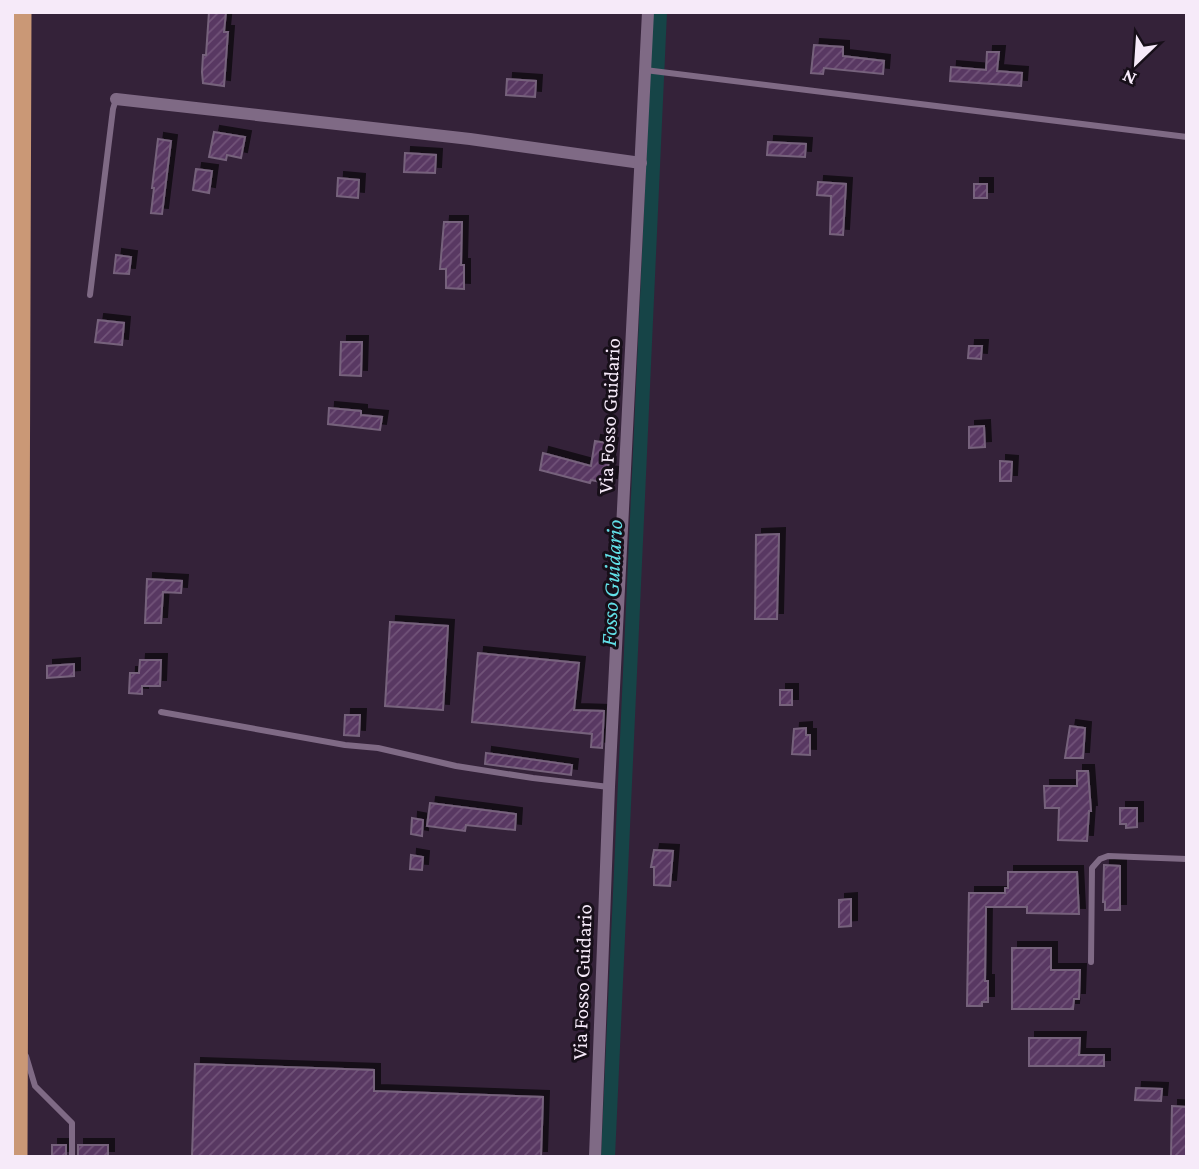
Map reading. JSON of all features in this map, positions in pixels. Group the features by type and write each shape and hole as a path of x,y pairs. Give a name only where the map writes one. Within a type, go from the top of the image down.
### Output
{"highway":[{"path":"18,1157 22,12"}],"street":[{"name":"Via Fosso Guidario","path":"595,1157 609,787 648,12"},
{"path":"116,99 470,139 641,163"}],"lane":[{"path":"647,70 1187,137"},
{"path":"90,295 116,99"},
{"path":"161,712 332,743 378,748 456,766 609,787"},
{"path":"1091,962 1092,868 1096,862 1108,856 1187,859"},
{"path":"19,1034 35,1086 72,1123 72,1157"}],"building":[{"path":"209,12 226,12 224,32 228,32 224,86 203,83 203,55 206,55"},
{"path":"814,45 843,47 843,56 884,61 883,74 824,68 823,74 811,73"},
{"path":"987,52 999,52 997,71 1022,73 1021,86 950,81 951,67 986,70"},
{"path":"507,79 536,81 535,97 506,95"},
{"path":"214,132 245,137 241,158 227,155 226,160 209,157"},
{"path":"158,139 171,141 162,214 151,213"},
{"path":"768,142 806,144 805,157 767,155"},
{"path":"405,153 436,155 435,173 404,172"},
{"path":"196,169 212,171 209,193 193,190"},
{"path":"338,178 359,180 358,198 337,196"},
{"path":"818,182 846,184 843,235 830,234 831,196 817,195"},
{"path":"974,184 987,184 987,198 974,198"},
{"path":"444,222 462,222 461,265 464,265 464,289 446,288 446,269 440,269"},
{"path":"116,255 131,257 129,274 114,273"},
{"path":"98,320 124,323 122,345 95,342"},
{"path":"341,342 362,342 361,376 340,375"},
{"path":"969,346 982,346 981,359 968,358"},
{"path":"329,408 361,411 361,415 382,417 380,430 328,424"},
{"path":"984,426 985,447 969,448 969,427"},
{"path":"595,441 612,444 607,472 613,473 611,484 591,480 590,483 540,470 543,453 591,466"},
{"path":"1000,461 1012,462 1011,481 1000,481"},
{"path":"779,534 777,619 755,619 756,535"},
{"path":"147,579 182,581 181,593 163,592 161,623 145,623"},
{"path":"390,622 448,626 443,710 385,706"},
{"path":"478,653 579,663 574,710 604,711 602,748 591,747 592,734 472,722"},
{"path":"140,660 161,660 160,686 142,686 142,694 129,693 130,673 139,673"},
{"path":"74,664 74,676 47,678 47,666"},
{"path":"780,690 792,690 792,705 780,705"},
{"path":"345,715 360,715 359,736 344,735"},
{"path":"1070,726 1085,728 1083,758 1065,758"},
{"path":"806,728 806,735 810,735 810,755 792,754 794,729"},
{"path":"486,753 572,765 571,775 485,764"},
{"path":"1077,771 1088,771 1091,811 1087,841 1058,840 1059,808 1045,808 1044,786 1077,786"},
{"path":"430,803 516,814 515,830 466,825 465,831 427,826"},
{"path":"1120,808 1137,808 1137,827 1126,828 1126,824 1120,824"},
{"path":"412,818 423,820 422,836 411,834"},
{"path":"654,850 673,851 670,886 654,885 654,867 651,867"},
{"path":"411,855 423,857 422,870 410,869"},
{"path":"1104,865 1120,866 1120,910 1105,910"},
{"path":"1008,872 1077,872 1079,914 1027,913 1027,907 986,907 985,981 988,981 988,1002 982,1002 982,1006 967,1006 969,893 1005,893 1005,888 1008,888"},
{"path":"851,899 851,926 839,927 839,900"},
{"path":"1012,948 1051,948 1051,970 1080,970 1079,999 1074,999 1073,1009 1012,1009"},
{"path":"1029,1038 1080,1038 1079,1055 1104,1055 1104,1066 1029,1066"},
{"path":"195,1064 374,1070 374,1091 543,1097 541,1157 192,1157"},
{"path":"1136,1088 1162,1089 1161,1101 1135,1100"},
{"path":"1172,1106 1187,1107 1187,1157 1171,1157"},
{"path":"52,1145 66,1145 66,1157 52,1157"},
{"path":"78,1145 108,1145 108,1157 78,1157"}],"waterway":[{"name":"Fosso Guidario","path":"608,1157 660,12"}]}
